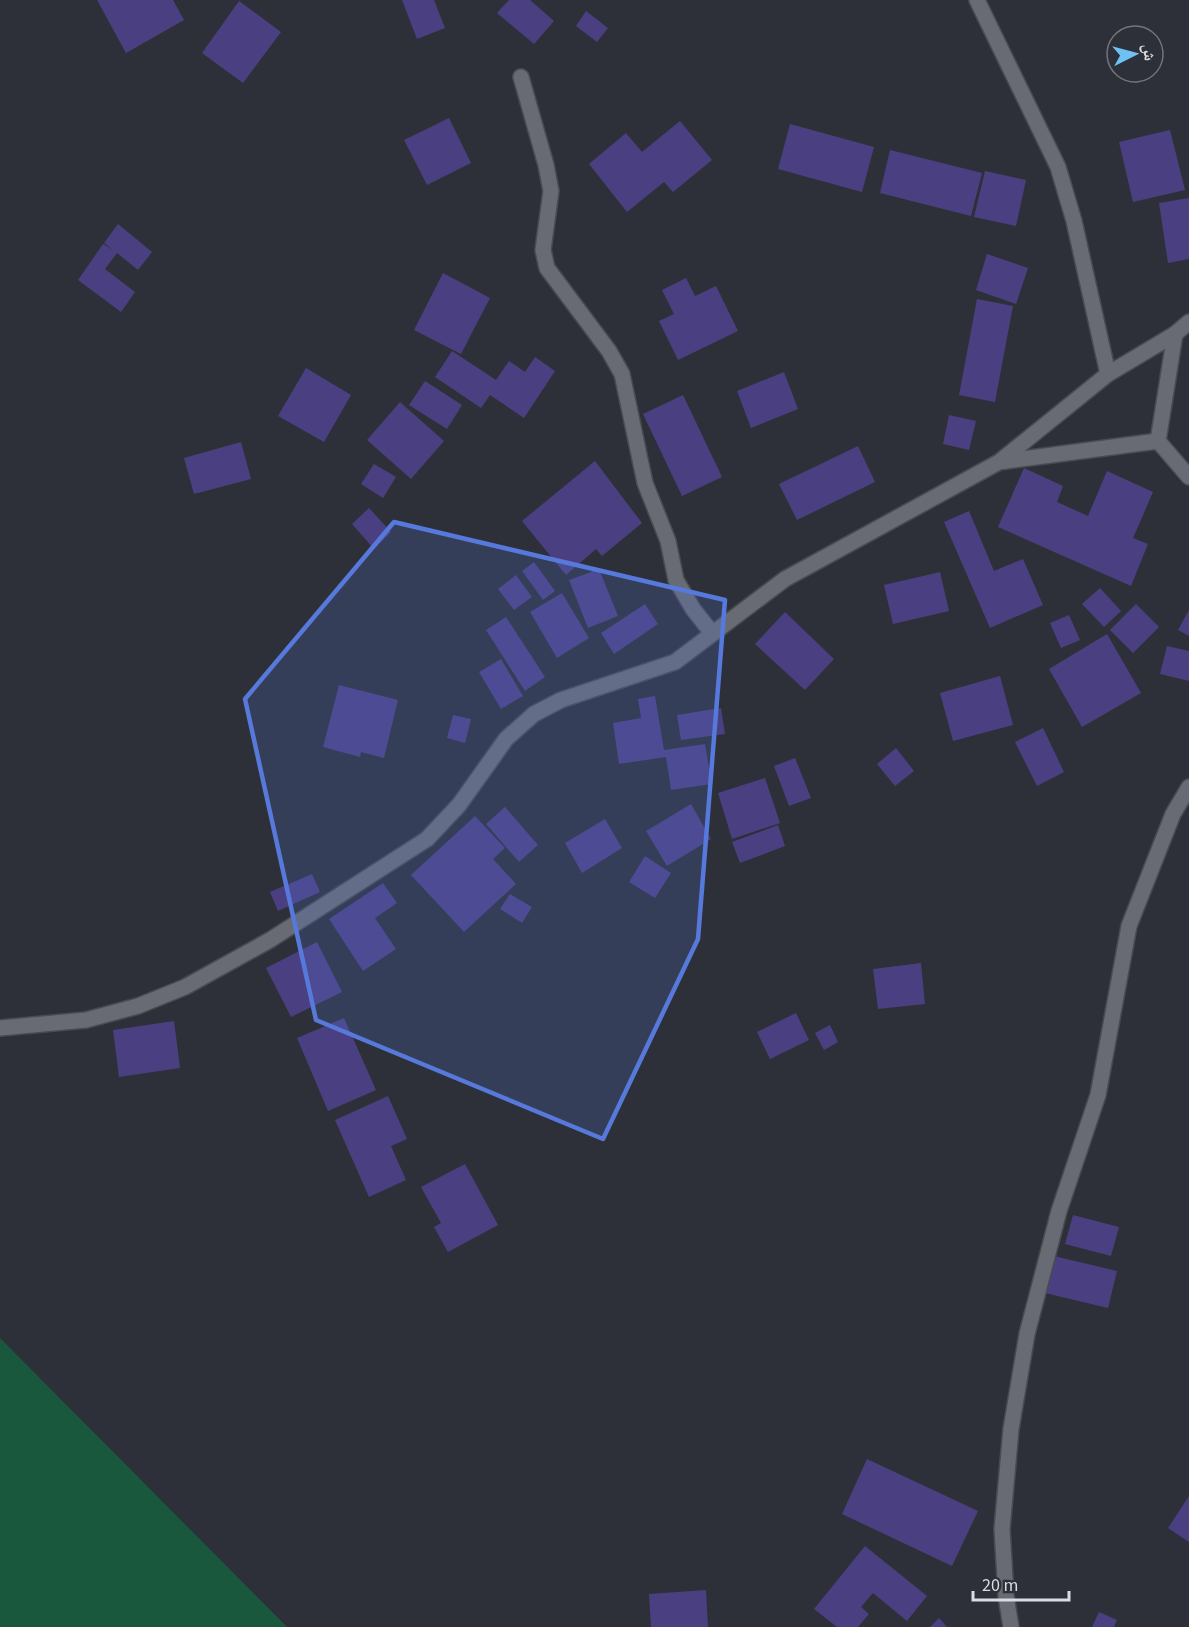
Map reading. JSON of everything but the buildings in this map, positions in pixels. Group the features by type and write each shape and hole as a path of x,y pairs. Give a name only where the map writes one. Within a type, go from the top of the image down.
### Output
{"street":[{"path":"977,0 1058,167 1074,221 1108,374"},
{"path":"521,77 551,191 543,250 548,268 609,351 622,374 645,483 668,541 676,580 693,609 712,633"},
{"path":"0,1028 86,1020 138,1006 185,987 270,940 427,839 459,805 506,739 534,714 561,700 675,662 785,579 999,462 1108,374 1175,334 1189,322"},
{"path":"1175,334 1158,441 1189,477"},
{"path":"999,462 1158,441"},
{"path":"1011,1627 1005,1596 1002,1529 1011,1429 1027,1334 1059,1211 1098,1095 1129,926 1173,814 1189,787"}],"highlighted area":[{"path":"394,522 725,600 698,939 603,1139 316,1020 245,699"}],"green space":[{"path":"0,1338 287,1627 0,1627"}]}
